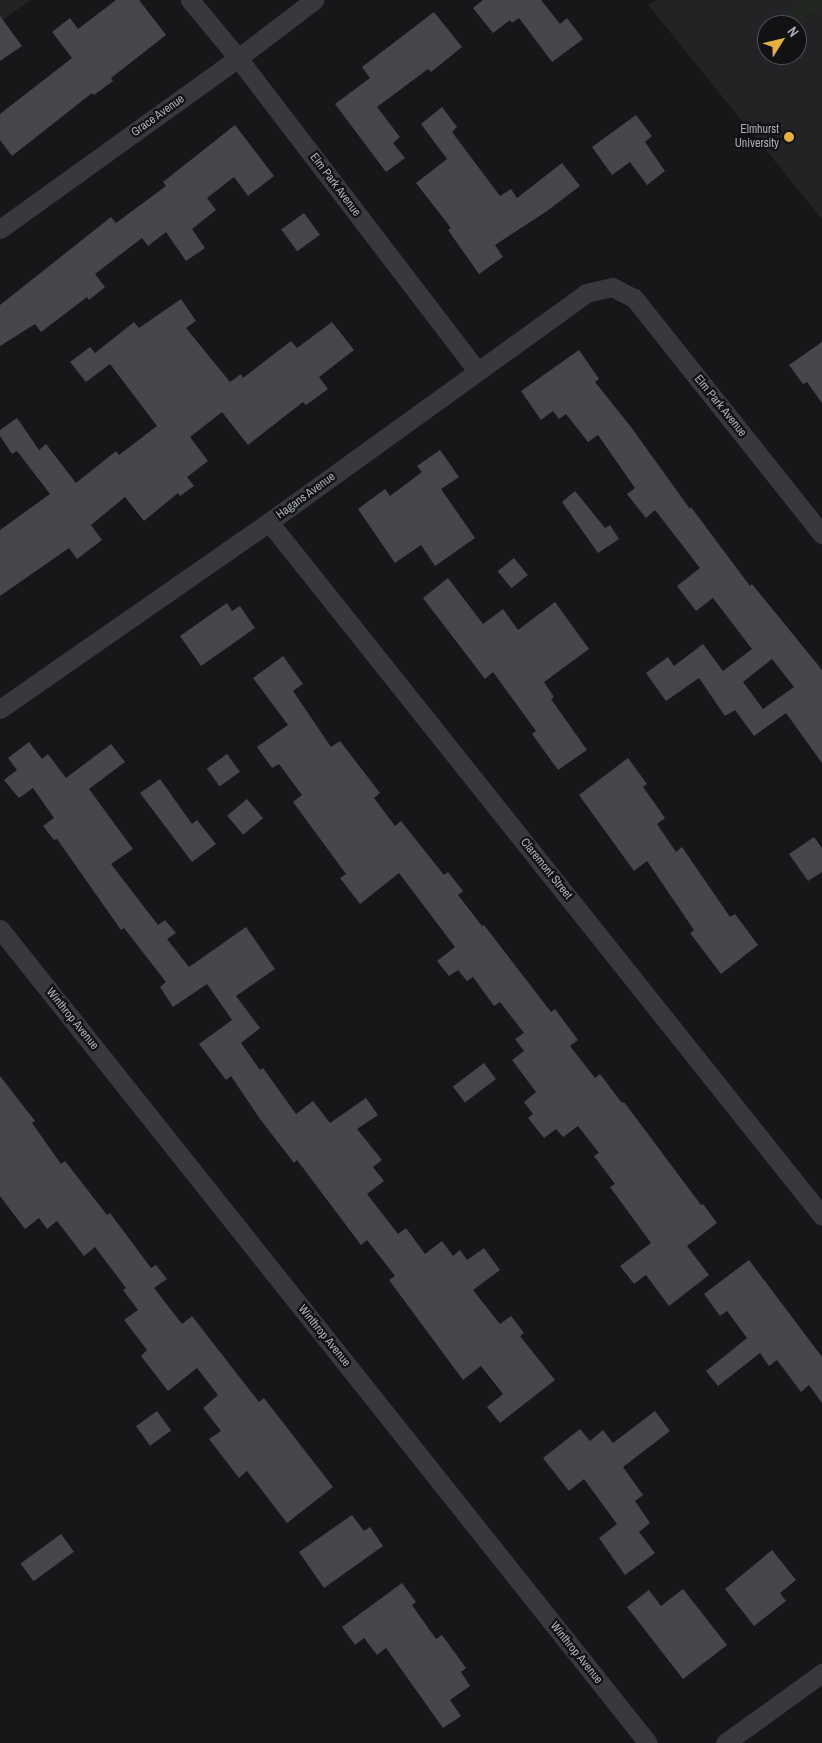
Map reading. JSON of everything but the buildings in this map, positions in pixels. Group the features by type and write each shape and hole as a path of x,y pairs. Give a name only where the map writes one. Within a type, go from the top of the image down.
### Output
{"street":[{"name":"Elm Park Avenue","path":"190,0 238,58 477,371"},
{"name":"Grace Avenue","path":"0,229 238,58 314,0"},
{"name":"Elm Park Avenue","path":"612,287 634,298 822,534"},
{"name":"Hagans Avenue","path":"0,709 270,522 586,293 612,287"},
{"name":"Claremont Street","path":"270,522 822,1216"},
{"name":"Winthrop Avenue","path":"0,930 648,1743"},
{"path":"725,1743 822,1673"}],"shaded area":[{"path":"0,0 30,0 0,22"},
{"name":"Elmhurst University","path":"655,0 822,0 822,219 648,5"},
{"path":"808,0 822,0 822,6 807,16 787,15"}],"place":[{"name":"Elmhurst University","path":"789,137"}]}
